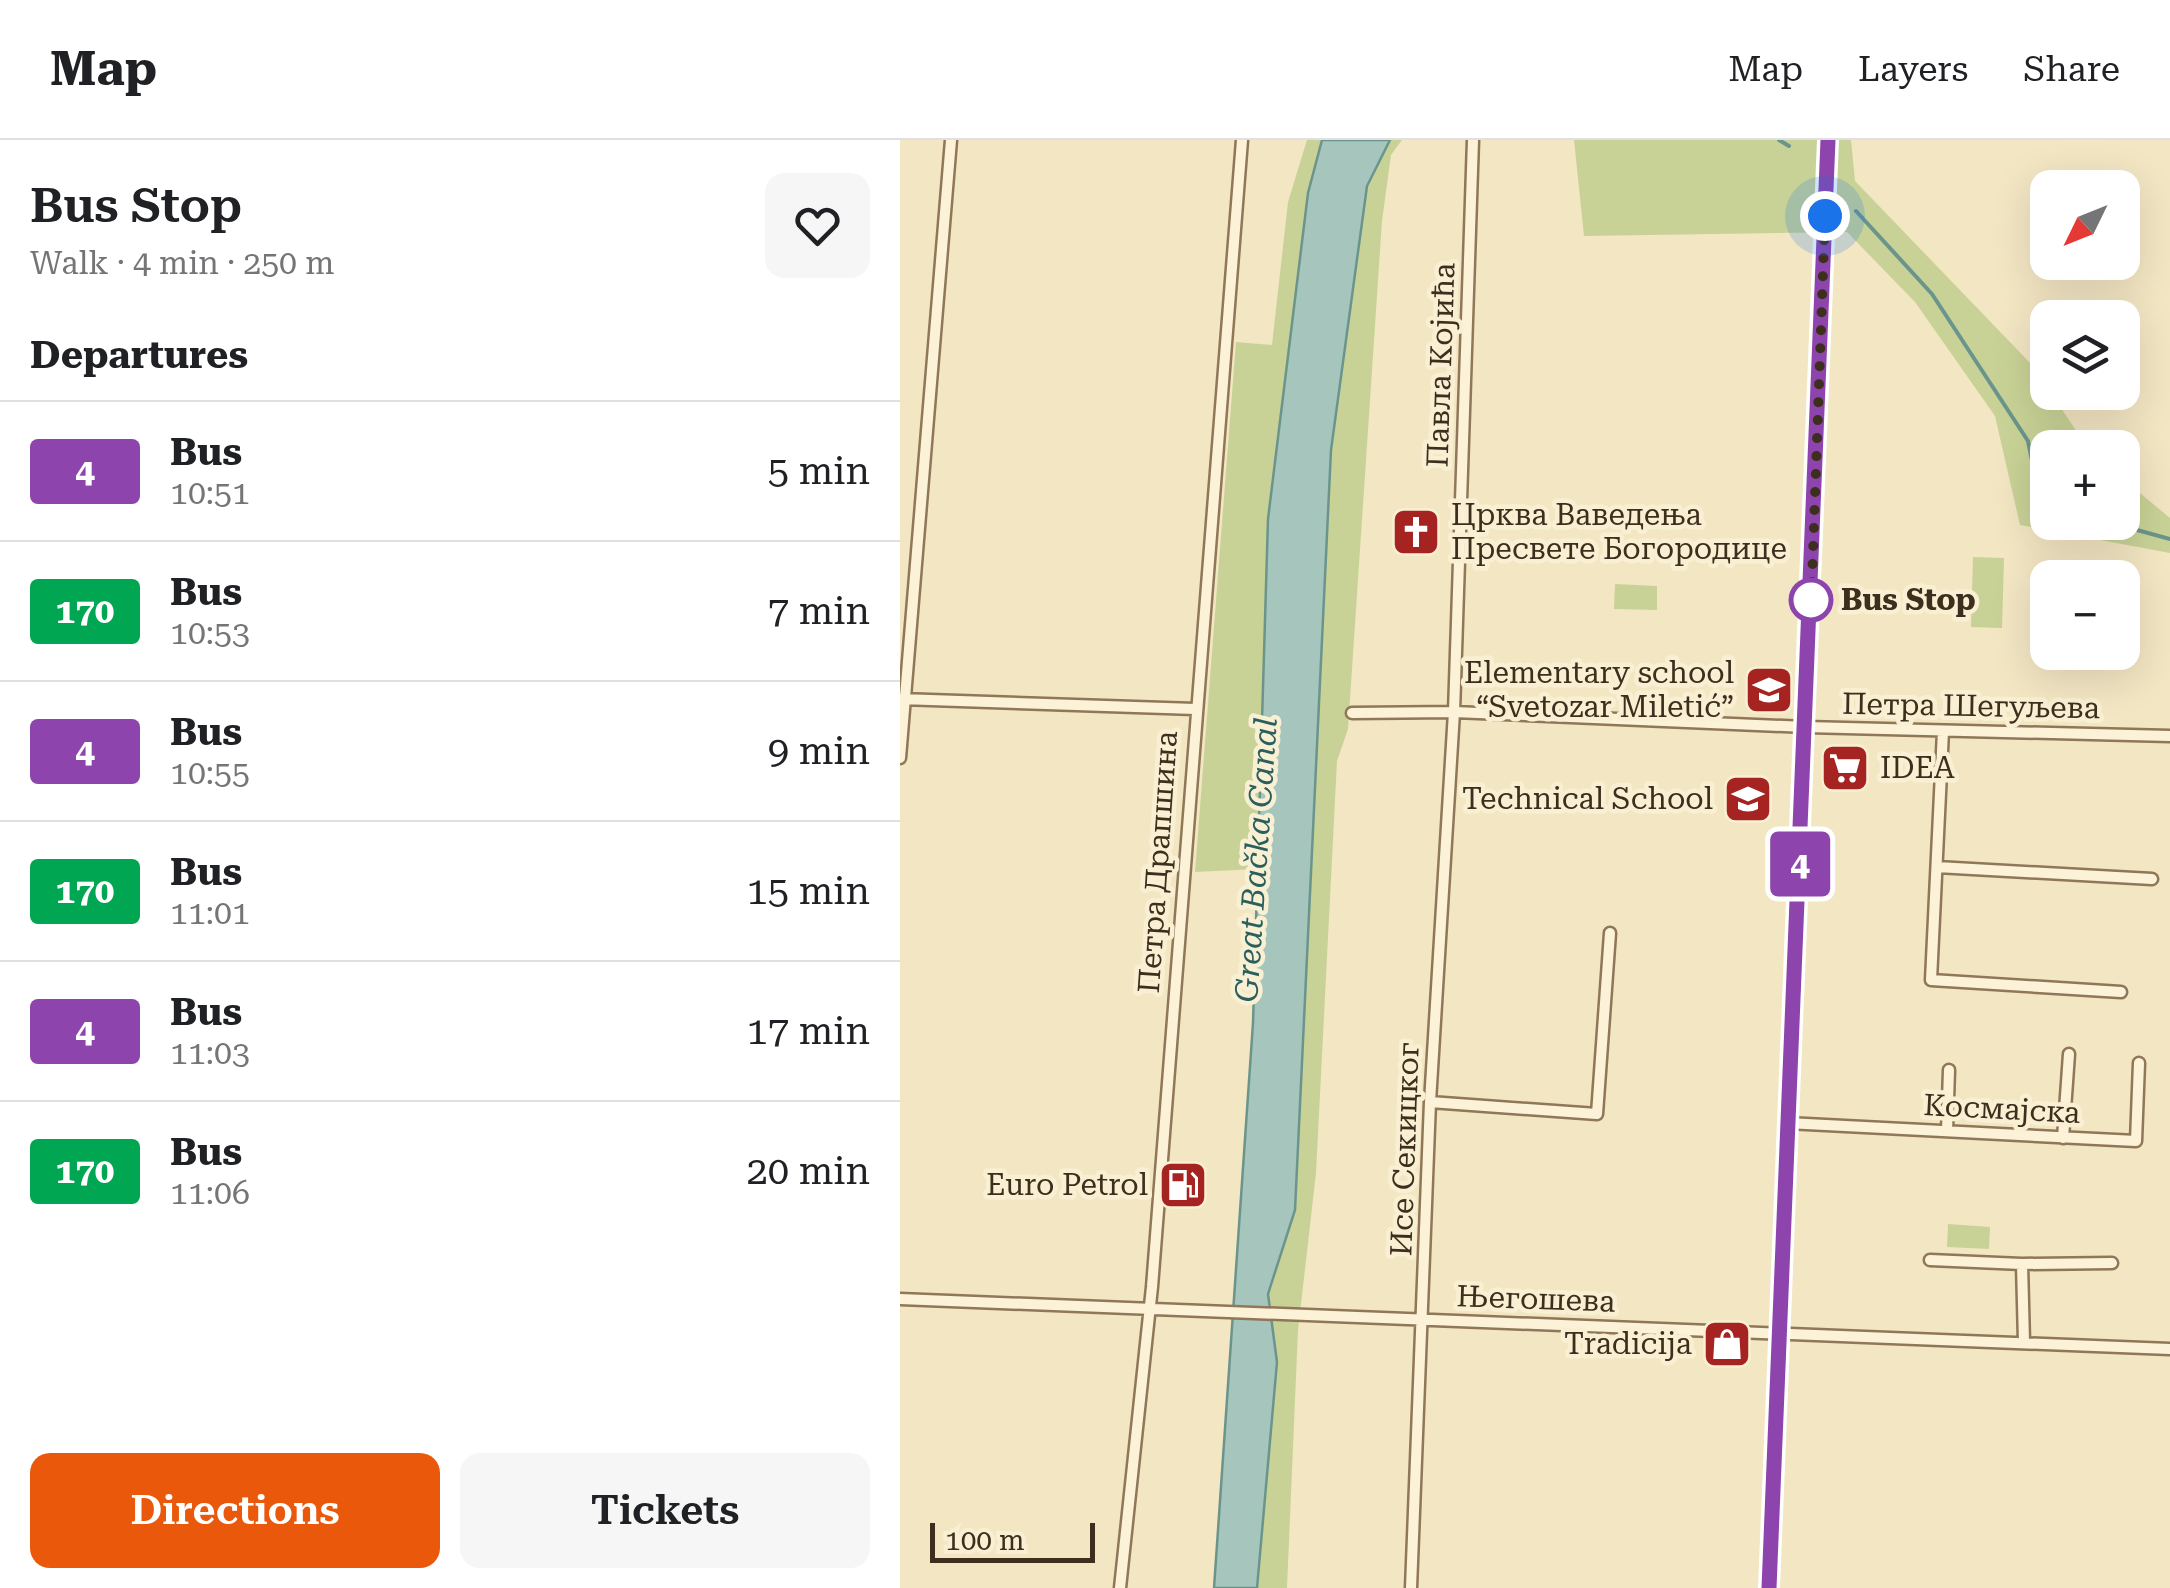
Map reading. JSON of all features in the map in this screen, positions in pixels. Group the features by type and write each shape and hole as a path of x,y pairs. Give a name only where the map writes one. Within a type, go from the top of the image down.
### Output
{"street":[{"path":"900,758 951,140"},
{"name":"Петра Драпшина","path":"1120,1588 1149,1309 1242,140"},
{"name":"Павла Којића","path":"1454,712 1473,140"},
{"path":"1769,1588 1776,1330 1806,728 1828,140"},
{"path":"902,699 1195,709"},
{"name":"Петра Шегуљева","path":"1352,713 1454,712 1806,728 2170,736"},
{"name":"Исе Секицког","path":"1411,1588 1430,1102 1454,712"},
{"path":"1943,730 1932,980 2121,992"},
{"path":"1937,867 2152,879"},
{"path":"1430,1102 1596,1114 1610,933"},
{"path":"2063,1138 2068,1054"},
{"name":"Космајска","path":"1787,1123 2136,1142 2139,1063"},
{"path":"1947,1131 1949,1070"},
{"path":"1930,1260 2112,1264"},
{"path":"2022,1264 2024,1342"},
{"name":"Његошева","path":"900,1299 1776,1330 2170,1349"}],"green space":[{"path":"1307,140 1322,140 1308,193 1268,519 1258,869 1195,872 1236,342 1272,345 1288,202"},
{"path":"1390,140 1402,140 1391,155 1382,221 1348,729 1337,761 1316,1173 1298,1330 1287,1588 1257,1588 1277,1362 1268,1294 1295,1210 1331,450 1367,186"},
{"path":"1574,140 1851,140 1855,181 2030,363 2030,410 2062,410 2076,430 2030,430 2030,527 2020,525 1995,416 1915,302 1847,232 1584,236"},
{"path":"2140,493 2170,518 2170,553 2100,540 2140,540"},
{"path":"1973,557 2004,558 2002,628 1971,627"},
{"path":"1615,584 1657,586 1657,610 1614,609"},
{"path":"1948,1224 1990,1227 1989,1249 1947,1247"}],"water":[{"path":"1322,140 1390,140 1367,186 1331,450 1295,1210 1268,1294 1277,1362 1257,1588 1214,1588 1253,1023 1268,519 1308,193"}],"waterway":[{"path":"1779,140 1789,146"},
{"path":"1856,211 1932,294 2028,441 2030,451"},
{"path":"2140,531 2170,539"}],"bus line":[{"name":"4","path":"1769,1588 1776,1330 1806,728 1828,140"}],"place":[{"name":"Црква Ваведења Пресвете Богородице","path":"1416,532"},
{"name":"Bus Stop","path":"1811,600"},
{"name":"Elementary school “Svetozar Miletić”","path":"1769,690"},
{"name":"IDEA","path":"1845,768"},
{"name":"Technical School","path":"1748,799"},
{"name":"Euro Petrol","path":"1183,1185"},
{"name":"Tradicija","path":"1727,1344"}],"route":[{"path":"1811,600 1811,609 1825,216"}],"water label":[{"name":"Great Bačka Canal","path":"1256,860"}]}
